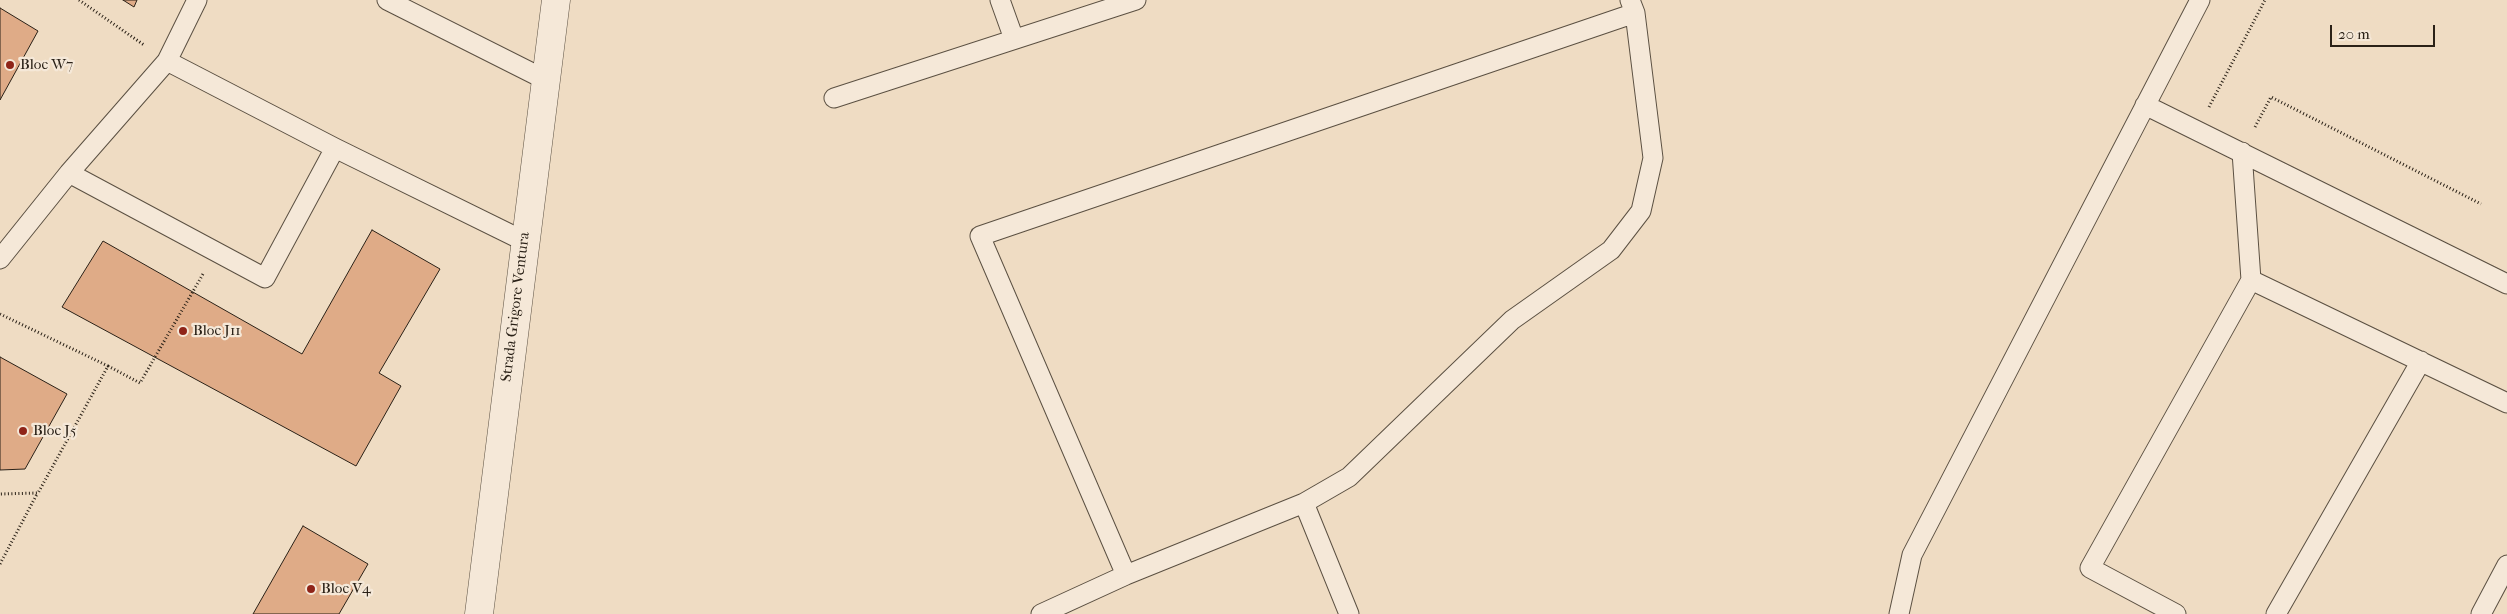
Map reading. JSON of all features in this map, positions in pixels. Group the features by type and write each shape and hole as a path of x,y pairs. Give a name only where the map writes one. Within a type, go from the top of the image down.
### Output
{"street":[{"name":"Strada Grigore Ventura","path":"479,614 524,241 556,0"}],"lane":[{"path":"0,259 69,174 167,61 197,0"},
{"path":"387,0 546,80"},
{"path":"1000,0 1014,39"},
{"path":"834,98 1136,0"},
{"path":"1899,614 1912,555 2200,0"},
{"path":"1041,614 1126,575 1304,504 1349,478 1512,320 1611,250 1641,211 1653,158 1632,6 980,236 1126,575"},
{"path":"167,61 335,148 524,241"},
{"path":"2145,105 2507,284"},
{"path":"69,174 265,278 335,148"},
{"path":"2176,614 2090,568 2251,280 2242,152"},
{"path":"2251,280 2507,403"},
{"path":"2276,614 2421,361"},
{"path":"1304,504 1349,614"},
{"path":"2481,614 2507,565"}],"path":[{"path":"79,0 167,61"},
{"path":"2196,129 2265,0"},
{"path":"2242,152 2272,97 2481,204"},
{"path":"0,314 140,383 215,252"},
{"path":"0,564 108,366"},
{"path":"0,494 38,493"}],"building":[{"path":"123,0 137,0 134,7"},
{"name":"Bloc W7","path":"0,8 38,31 0,100"},
{"name":"Bloc J11","path":"372,230 440,269 379,373 401,386 356,466 62,307 103,241 302,354"},
{"name":"Bloc J5","path":"0,357 67,394 25,469 0,470"},
{"name":"Bloc V4","path":"303,526 368,564 339,614 253,614"}],"place":[{"name":"Bloc W7","path":"10,65"},
{"name":"Bloc J11","path":"183,331"},
{"name":"Bloc J5","path":"23,431"},
{"name":"Bloc V4","path":"311,589"}]}
